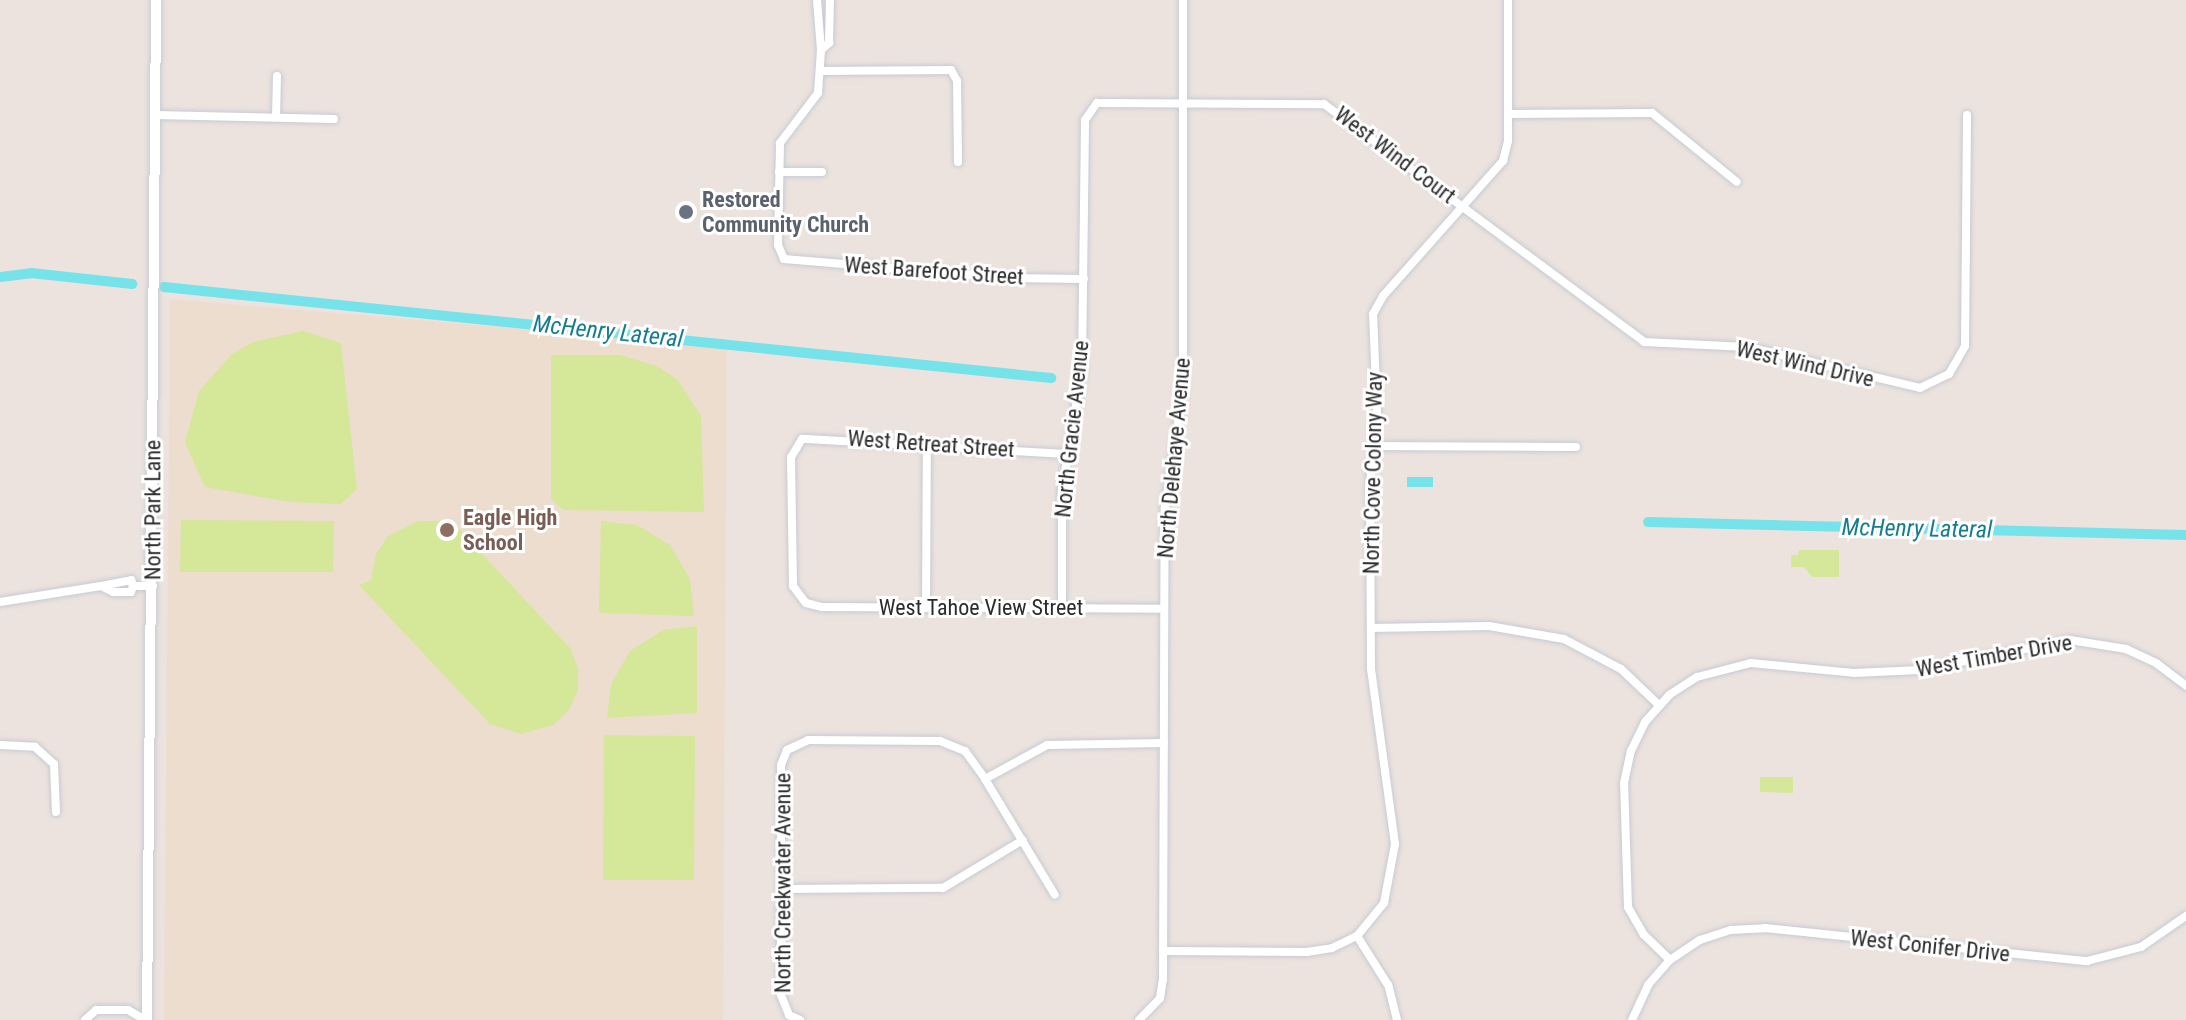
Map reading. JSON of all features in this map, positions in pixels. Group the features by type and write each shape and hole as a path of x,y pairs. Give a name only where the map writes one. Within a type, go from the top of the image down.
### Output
{"street":[{"name":"North Park Lane","path":"146,1019 153,586 156,0"},
{"path":"817,0 821,50 818,93 780,143 779,172 822,172"},
{"path":"821,50 829,43 830,0"},
{"name":"North Delehaye Avenue","path":"1139,1020 1153,1010 1160,998 1163,951 1165,508 1183,390 1183,0"},
{"name":"North Cove Colony Way","path":"1357,936 1384,903 1395,855 1372,680 1377,382 1372,325 1377,304 1503,161 1508,114 1508,0"},
{"path":"820,71 955,74 958,162"},
{"path":"276,117 277,76"},
{"name":"West Wind Court","path":"1091,107 1104,100 1324,104 1464,206"},
{"name":"North Gracie Avenue","path":"1062,608 1066,454 1082,369 1085,120 1091,107"},
{"path":"1508,114 1652,113 1737,182"},
{"path":"155,115 334,119"},
{"name":"West Wind Drive","path":"1464,206 1644,342 1747,347 1899,386 1930,385 1949,374 1961,356 1966,336 1967,115"},
{"name":"West Barefoot Street","path":"779,172 778,245 784,259 1009,278 1084,279"},
{"name":"West Retreat Street","path":"801,598 791,578 791,457 797,443 813,436 1066,454"},
{"path":"926,608 927,444"},
{"path":"1374,446 1576,447"},
{"path":"0,602 131,580 133,586 153,586"},
{"name":"West Tahoe View Street","path":"801,598 822,607 1164,609"},
{"path":"1371,628 1489,626 1564,639 1621,669 1659,705 1640,731 1626,772 1625,886 1637,926 1670,960 1648,985 1632,1020"},
{"name":"West Timber Drive","path":"1659,705 1697,677 1740,664 1901,672 2070,640 2126,649 2156,663 2186,686"},
{"name":"North Creekwater Avenue","path":"800,1020 789,1015 781,995 781,765 787,750 808,740 940,741 965,751 985,779"},
{"path":"1055,895 985,779 1047,745 1164,743"},
{"path":"0,745 27,745 45,754 56,770 56,812"},
{"path":"781,889 943,888 1023,840"},
{"name":"West Conifer Drive","path":"1670,960 1710,936 1753,928 2087,961 2141,947 2186,916"},
{"path":"1163,951 1307,952 1332,948 1357,936 1388,985 1397,1020"},
{"path":"85,1020 96,1010 128,1010 146,1019"}],"shaded area":[{"name":"Eagle High School","path":"170,299 727,346 723,1020 164,1020"}],"green space":[{"path":"303,331 341,343 357,489 341,504 290,502 205,487 185,442 199,391 232,354 253,342"},
{"path":"551,355 620,355 657,366 678,380 701,416 704,512 563,510 551,499"},
{"path":"181,520 334,521 333,572 180,572"},
{"path":"418,521 440,521 460,530 570,648 578,668 578,690 569,710 553,725 521,734 490,724 359,585 371,580 376,554 388,536"},
{"path":"601,521 637,525 670,545 690,579 694,616 599,613"},
{"path":"1799,550 1839,550 1839,577 1812,577 1804,567 1791,567 1791,555 1798,555"},
{"path":"697,626 697,713 607,718 611,684 630,651 663,630"},
{"path":"604,735 695,736 694,880 603,880"},
{"path":"1760,777 1793,777 1793,793 1760,792"}],"water":[{"path":"1407,477 1433,477 1433,487 1407,487"}],"waterway":[{"name":"McHenry Lateral","path":"0,277 31,273 132,284"},
{"name":"McHenry Lateral","path":"164,287 1051,378"},
{"name":"McHenry Lateral","path":"1648,522 2186,535"}],"place":[{"name":"Restored Community Church","path":"686,212"},
{"name":"Eagle High School","path":"447,530"}]}
